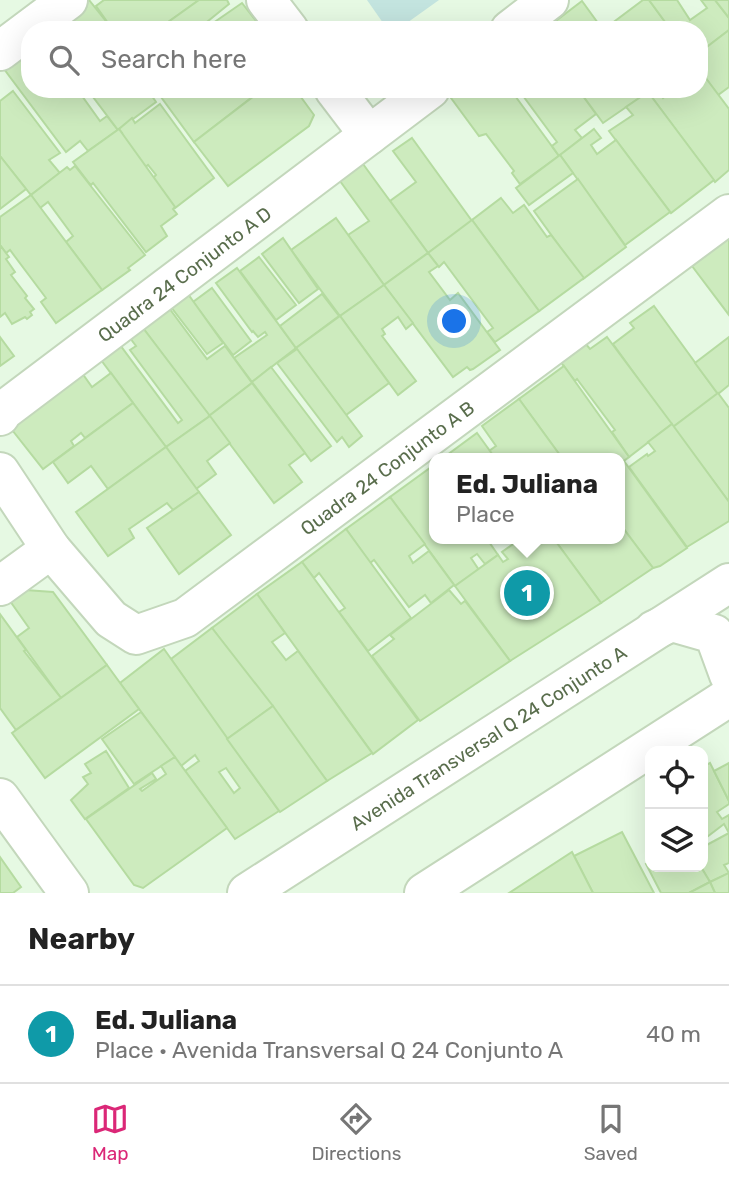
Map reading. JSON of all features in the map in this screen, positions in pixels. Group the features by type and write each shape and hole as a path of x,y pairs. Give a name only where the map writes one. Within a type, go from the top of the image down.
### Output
{"street":[{"path":"40,21 68,0"},
{"path":"266,0 282,21"},
{"path":"522,21 550,0"},
{"path":"0,51 21,35"},
{"path":"341,98 369,135"},
{"name":"Quadra 24 Conjunto A D","path":"0,416 418,98"},
{"name":"Quadra 24 Conjunto A B","path":"51,549 111,619 136,635 185,618 729,214"},
{"path":"0,472 51,549 0,586"},
{"name":"Avenida Transversal Q 24 Conjunto A","path":"247,893 729,583"},
{"path":"424,893 717,704 729,675 714,634 672,622 652,631"},
{"path":"0,798 69,893"}],"shaded area":[{"path":"367,0 439,0 410,21 382,21"}],"building":[{"path":"89,0 106,21 61,21"},
{"path":"104,0 199,0 170,21 107,21 96,6"},
{"path":"199,0 227,0 229,4 208,21 170,21"},
{"path":"643,0 649,0 664,21 615,21"},
{"path":"649,0 677,0 690,20 707,8 701,0 715,0 729,18 729,30 708,46 708,21 664,21"},
{"path":"715,0 729,0 729,18"},
{"path":"582,1 596,21 556,21"},
{"path":"242,3 256,21 216,21"},
{"path":"729,30 729,87 718,95 708,81 708,46"},
{"path":"21,57 21,92 4,69"},
{"path":"708,81 729,109 729,170 715,182 652,98 708,98"},
{"path":"13,91 60,153 49,160 60,173 31,195 0,156 0,101"},
{"path":"26,98 83,98 100,121 107,116 118,130 88,151 80,141 66,152"},
{"path":"94,98 153,98 156,102 118,130"},
{"path":"162,98 251,98 194,142"},
{"path":"251,98 302,98 314,115 309,126 228,186 194,142"},
{"path":"451,98 517,98 559,156 520,184 512,173 514,171 486,134 479,136"},
{"path":"525,98 584,98 596,114 575,130 582,138 559,156 552,146 557,142"},
{"path":"585,98 639,98 603,123"},
{"path":"639,98 652,98 714,180 671,213 609,131 633,115 626,107"},
{"path":"160,104 214,178 175,208 153,178 156,175 148,165 144,168 119,129 132,118 135,123"},
{"path":"119,129 175,207 173,209 177,214 161,226 167,236 146,252 93,183 89,183 73,162"},
{"path":"594,129 601,138 591,145 597,154 616,140 670,212 625,245 560,155"},
{"path":"412,138 472,221 428,253 390,201 416,182 393,151"},
{"path":"560,155 573,173 529,205 516,188"},
{"path":"0,156 26,189 0,209"},
{"path":"363,164 428,253 384,285 348,235 369,221 340,181"},
{"path":"75,166 145,255 128,268 130,270 102,290 66,242 73,236 48,202 40,208 31,195 67,167 70,170"},
{"path":"578,179 626,247 583,279 534,211"},
{"path":"31,195 102,290 56,323 41,302 46,298 10,250 6,253 0,245 0,217"},
{"path":"501,198 513,213 524,205 547,237 551,235 584,278 539,311 472,220"},
{"path":"336,218 384,285 340,316 291,250"},
{"path":"472,220 539,311 495,342 487,332 493,328 444,262 439,267 428,253"},
{"path":"283,238 318,289 299,303 262,254"},
{"path":"729,238 729,315 692,266"},
{"path":"0,245 15,272 11,275 34,309 27,319 25,317 12,324 5,313 0,317"},
{"path":"428,253 438,266 429,272 450,300 458,293 500,350 473,369 467,367 453,377 384,285"},
{"path":"259,257 296,305 276,320 240,271"},
{"path":"237,268 296,348 252,382 234,358 267,335 265,332 258,337 252,332 216,283"},
{"path":"384,285 413,323 406,329 398,317 382,329 385,334 382,336 416,381 398,395 340,316"},
{"path":"212,288 251,341 233,355 193,302"},
{"path":"188,294 223,343 207,354 171,307"},
{"path":"322,294 339,316 296,348 280,326"},
{"path":"654,306 718,394 673,427 613,344 634,328 630,323"},
{"path":"169,308 207,359 225,346 252,383 209,416 143,328"},
{"path":"340,316 389,383 346,415 296,348"},
{"path":"143,328 210,416 166,447 101,360 120,345 178,423 182,420 130,350 136,346 130,338"},
{"path":"0,337 14,356 0,366"},
{"path":"607,337 672,424 629,457 612,432 615,430 560,361 585,343 590,349"},
{"path":"729,337 729,385 718,394 695,363"},
{"path":"297,349 362,436 349,447 342,437 337,442 277,363"},
{"path":"564,366 629,457 625,460 625,453 558,453 519,399"},
{"path":"271,367 331,446 311,461 252,382"},
{"path":"82,373 92,387 111,373 133,403 85,438 81,433 71,441 74,446 43,469 9,426"},
{"path":"252,383 305,453 289,465 302,482 274,503 209,416"},
{"path":"718,393 729,408 729,502 673,427"},
{"path":"519,399 558,453 491,453 489,451 496,446 482,426"},
{"path":"133,403 166,447 108,489 91,466 68,483 53,462"},
{"path":"210,416 230,443 207,461 216,474 196,489 166,447"},
{"path":"672,424 729,502 729,521 687,547 629,467 655,451 648,442"},
{"path":"477,433 491,453 450,453"},
{"path":"166,447 199,492 173,510 167,503 129,529 134,538 108,556 76,512"},
{"path":"625,462 687,548 653,568 625,531"},
{"path":"429,469 429,544 490,544 498,555 485,564 477,554 471,558 479,570 455,586 390,497"},
{"path":"199,492 231,535 179,574 147,528"},
{"path":"390,497 425,544 409,556 413,563 429,551 454,585 431,603 425,595 409,607 374,560 370,563 346,529"},
{"path":"346,529 411,618 368,651 339,612 345,608 319,573 314,578 302,562"},
{"path":"625,531 653,568 601,603 558,544 625,544"},
{"path":"513,544 558,544 601,603 510,661 455,586 498,555 503,562 508,559 502,552"},
{"path":"302,562 418,720 373,754 257,594"},
{"path":"25,590 53,592 107,665 61,698 17,637 29,628 10,601"},
{"path":"449,590 461,604 465,601 510,661 420,721 372,656 394,639 390,635"},
{"path":"257,594 285,633 272,642 286,660 298,651 372,753 327,781 212,628"},
{"path":"0,614 26,650 24,651 61,698 16,730 0,708"},
{"path":"212,628 273,706 227,739 171,659"},
{"path":"164,649 279,811 235,839 185,771 199,761 195,755 181,766 120,683","holes":["226,768 240,788 234,793 219,772"]},
{"path":"107,665 139,709 45,778 12,733"},
{"path":"273,706 327,781 280,812 227,739"},
{"path":"141,712 175,757 134,784 102,739"},
{"path":"106,751 129,788 85,819 71,800 88,784 83,777 91,773 85,764"},
{"path":"175,757 227,828 143,888 134,885 86,819 152,773 156,779 140,789 142,791 166,774 161,766"},
{"path":"710,763 729,801 729,804 717,812 722,819 729,815 729,833 724,824 708,836 708,809"},
{"path":"729,763 729,801 714,771"},
{"path":"622,832 654,893 593,893 574,856"},
{"path":"729,833 729,863 724,865 729,873 710,882 704,872 708,872 708,844"},
{"path":"572,852 593,893 509,893"},
{"path":"0,857 21,887 13,893 0,893"},
{"path":"650,872 704,872 710,882 689,893 661,893"},
{"path":"729,873 729,893 715,893 710,882"},
{"path":"710,882 715,893 689,893"}],"place":[{"name":"Ed. Juliana","path":"527,593"}]}
